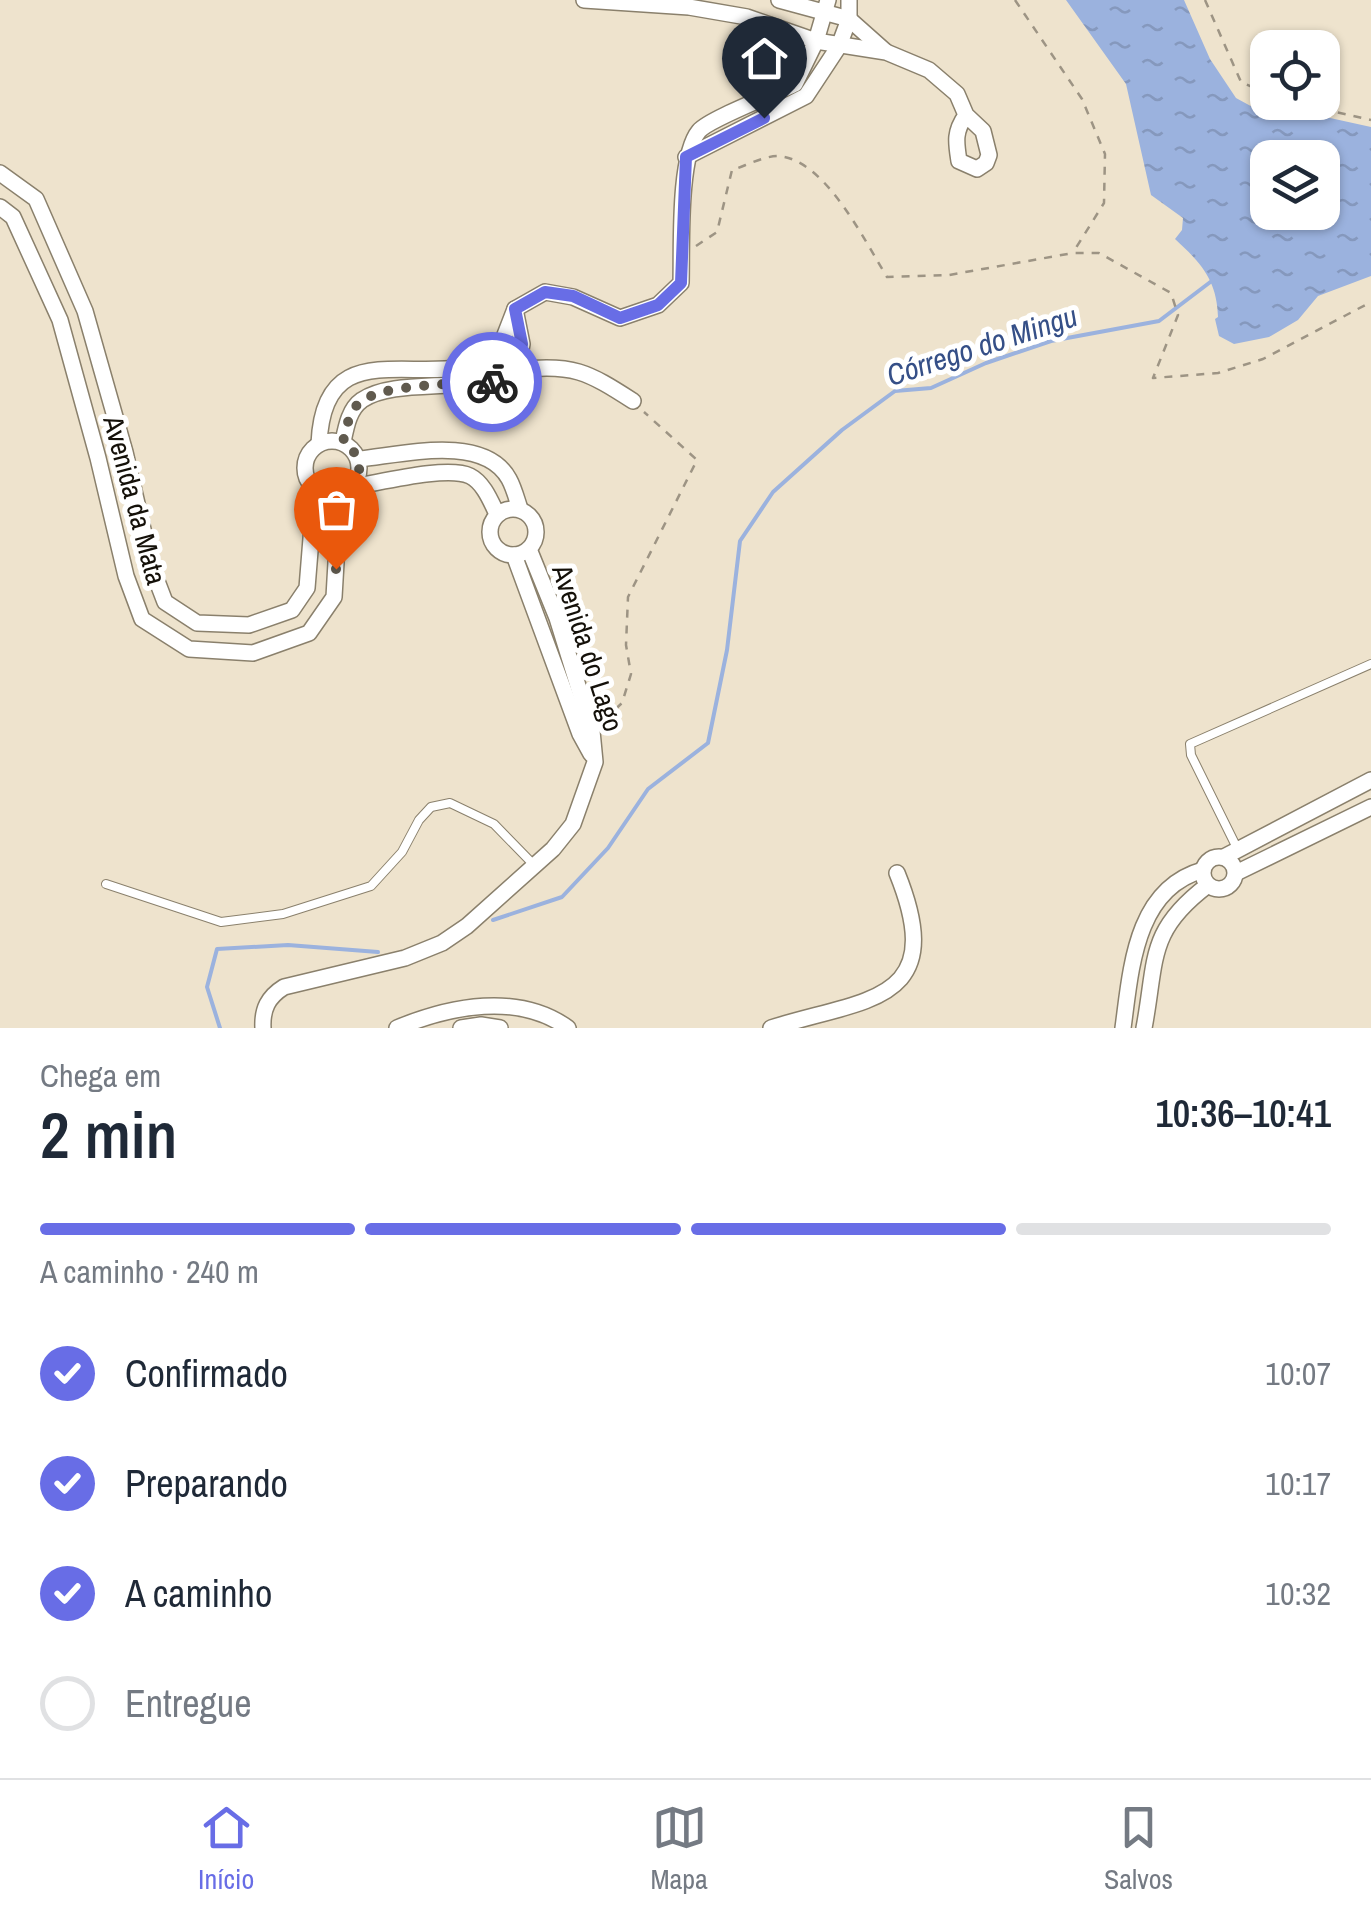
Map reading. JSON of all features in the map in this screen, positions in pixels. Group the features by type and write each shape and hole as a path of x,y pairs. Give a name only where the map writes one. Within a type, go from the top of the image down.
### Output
{"street":[{"path":"584,0 689,7 748,17 816,41 886,52 929,70 957,94 966,115"},
{"path":"779,0 827,6 849,19 886,52"},
{"path":"686,157 806,96 839,46 849,19 849,0"},
{"path":"319,444 320,415 350,376 381,369 461,368 490,360 515,309 545,292 573,296 620,318 658,305 681,283 686,157 699,131 718,118 795,84 816,41 827,6"},
{"name":"Avenida da Mata","path":"0,173 36,199 86,311 152,568 165,602 198,622 249,625 292,610 307,588 315,489"},
{"name":"Avenida da Mata","path":"0,207 14,216 60,320 126,576 142,620 188,650 253,653 310,633 334,597 346,491"},
{"path":"515,309 522,344 517,370"},
{"path":"343,442 347,422 359,402 380,392 498,381 517,370 551,366 590,374 633,401"},
{"path":"346,491 360,469 359,459 343,442 319,444 311,450 304,466 309,483 331,496 461,474 472,476 497,514"},
{"path":"359,459 453,450 486,456 508,477 520,509 536,526 530,549 514,555 498,550 490,537 490,528 497,514 520,509"},
{"name":"Avenida do Lago","path":"263,1028 269,999 284,987 405,958 442,943 467,926 573,824 595,762 592,731 557,618 530,549"},
{"name":"Avenida do Lago","path":"514,555 580,734 595,762"},
{"path":"1144,1028 1160,934 1205,878 1213,858 1230,854 1371,780"},
{"path":"1236,874 1371,807"},
{"path":"1123,1028 1138,946 1151,909 1168,885 1205,878 1223,890 1232,884 1236,874 1230,854"},
{"path":"772,1028 876,998 897,984 908,966 913,943 913,920 897,872"},
{"path":"397,1028 463,1009 490,1006 526,1009 558,1020 568,1028"},
{"path":"461,1028 500,1028"}],"lane":[{"path":"1230,854 1190,744 1371,664"},
{"path":"106,884 221,922 282,914 371,886 402,852 419,820 431,807 450,802 494,824 534,865"}],"path":[{"path":"1015,0 1082,99 1104,154 1104,203 1073,253"},
{"path":"1205,0 1241,82 1250,86"},
{"path":"1340,113 1371,120"},
{"path":"682,255 716,232 732,170 776,156 810,167 838,200 887,277 949,275 1073,253 1099,253 1172,293 1178,315 1153,378 1218,372 1264,359 1371,302"},
{"path":"592,731 622,703 631,674 626,646 628,597 697,460 633,401"}],"water":[{"path":"1066,0 1184,0 1210,59 1236,98 1250,106 1250,120 1339,120 1371,127 1371,276 1318,296 1298,320 1269,337 1234,344 1219,336 1211,282 1200,264 1175,239 1182,230 1183,218 1151,195 1126,84"}],"waterway":[{"name":"Córrego do Mingu","path":"493,920 562,897 608,848 648,789 708,743 727,650 740,541 773,492 842,430 895,391 931,388 986,363 1051,341 1159,321 1213,280"},
{"name":"Córrego do Mingu","path":"220,1028 207,987 217,949 288,945 378,952"}],"way so far":[{"path":"336,569 340,494 352,487 360,469 355,452 343,442 347,422 359,402 380,392 492,382"}],"route":[{"path":"492,382 517,370 522,344 515,309 545,292 573,296 620,318 658,305 681,283 686,157 764,118"}]}
